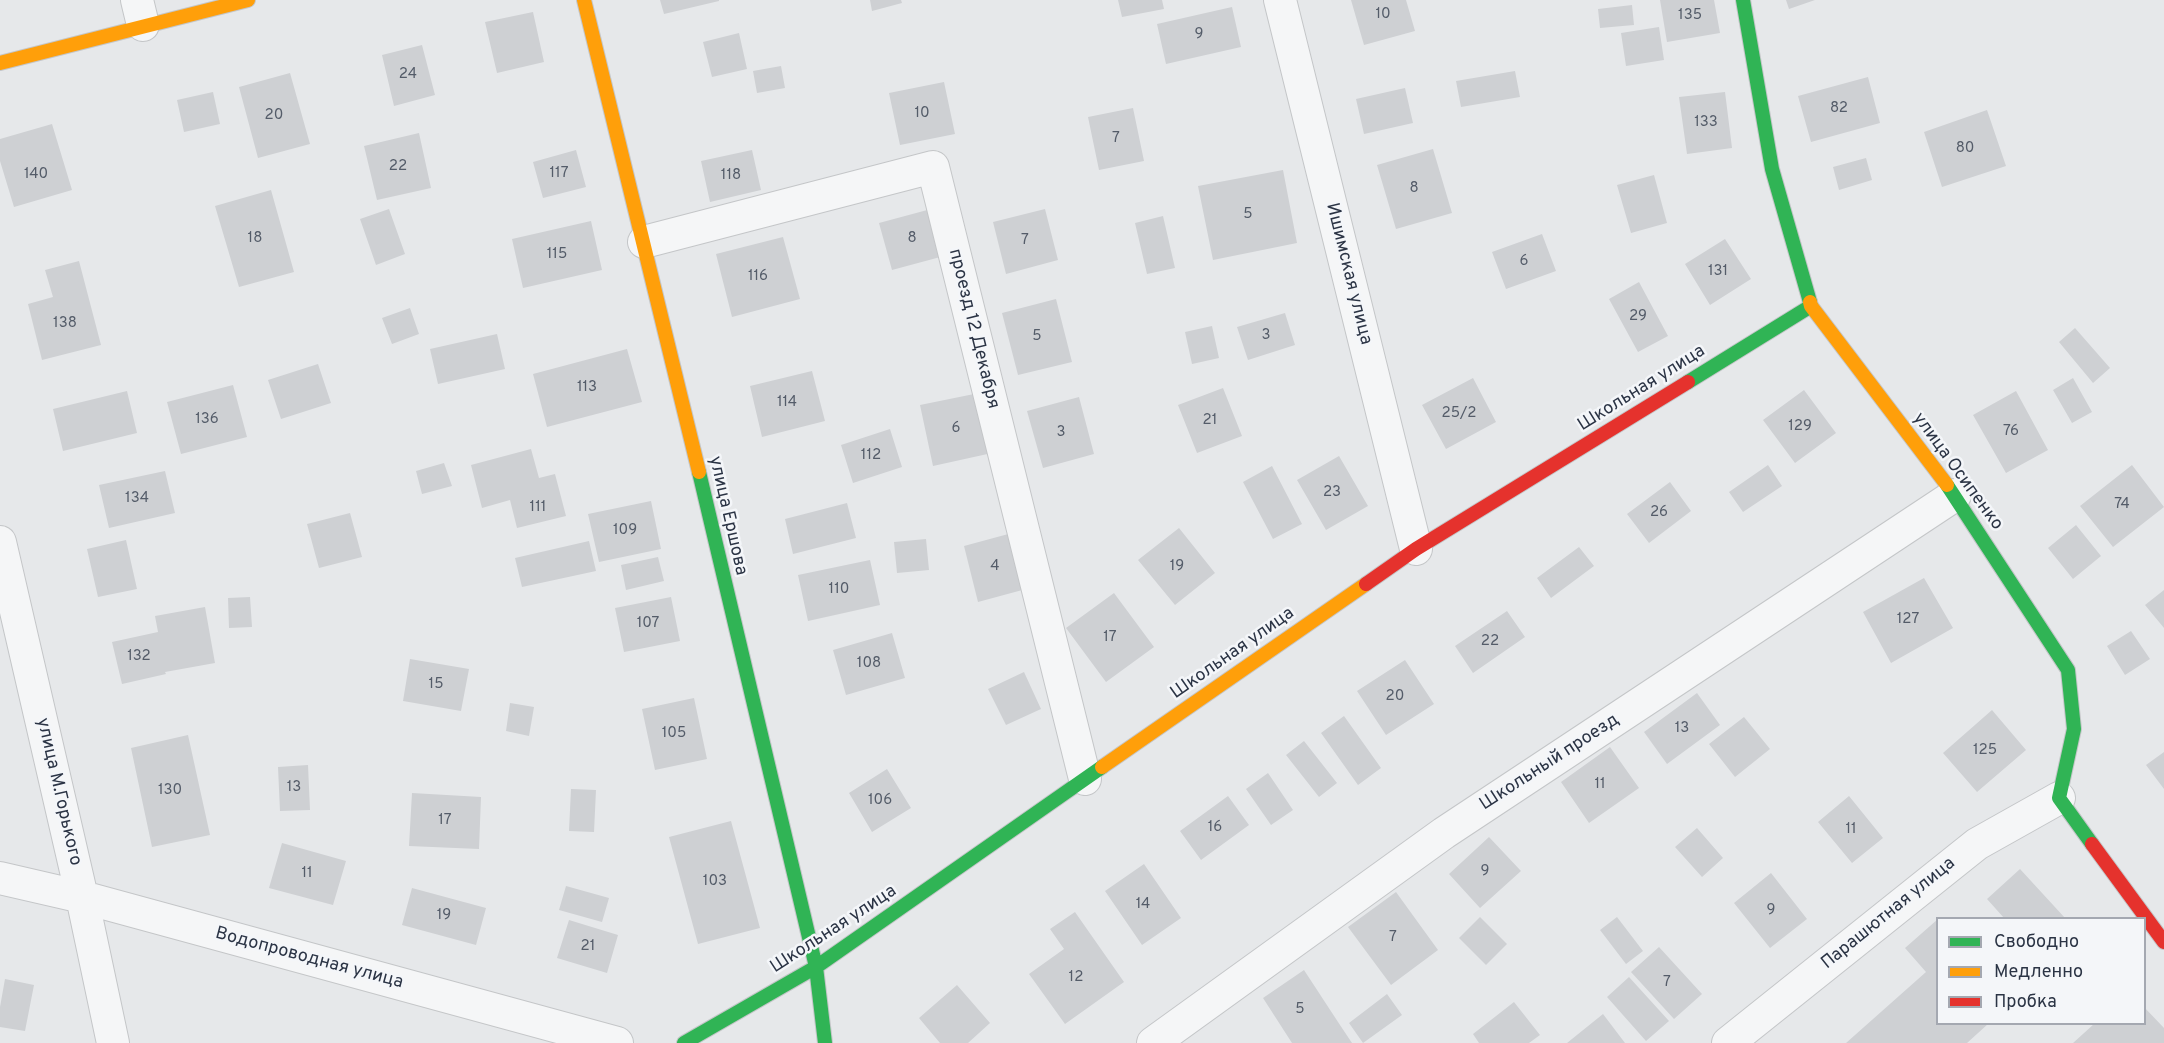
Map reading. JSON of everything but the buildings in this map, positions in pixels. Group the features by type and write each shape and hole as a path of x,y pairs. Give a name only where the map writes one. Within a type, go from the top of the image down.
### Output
{"street":[{"path":"0,63 140,13 248,0"},
{"name":"улица Ершова","path":"584,0 644,242 816,967 825,1043"},
{"name":"Ишимская улица","path":"1280,0 1416,549"},
{"name":"улица Осипенко","path":"1743,0 1772,169 1811,306 1955,495 2068,670 2074,729 2059,798"},
{"name":"проезд 12 Декабря","path":"644,242 933,167 1085,779"},
{"name":"Школьная улица","path":"684,1043 816,967 1416,549 1811,306"},
{"name":"Школьный проезд","path":"1153,1043 1444,832 1955,495"},
{"name":"улица М.Горького","path":"0,542 114,1043"},
{"path":"2059,798 2146,917"},
{"name":"Парашютная улица","path":"1728,1043 1977,844 2059,798"},
{"name":"Водопроводная улица","path":"0,878 82,897 616,1043"},
{"path":"2146,917 2164,942"}],"traffic: fast":[{"path":"1743,0 1772,169 1810,302"},
{"path":"1688,382 1811,306"},
{"path":"699,472 816,967 825,1043"},
{"path":"1947,485 2068,670 2074,729 2059,798 2092,844"},
{"path":"684,1043 816,967 1102,767"}],"traffic: slow":[{"path":"0,63 248,0"},
{"path":"584,0 699,472"},
{"path":"1810,302 1947,485"},
{"path":"1102,767 1366,584"}],"traffic: jam":[{"path":"1366,584 1416,549 1688,382"},
{"path":"2092,844 2146,917"},
{"path":"2146,918 2164,942"}]}
